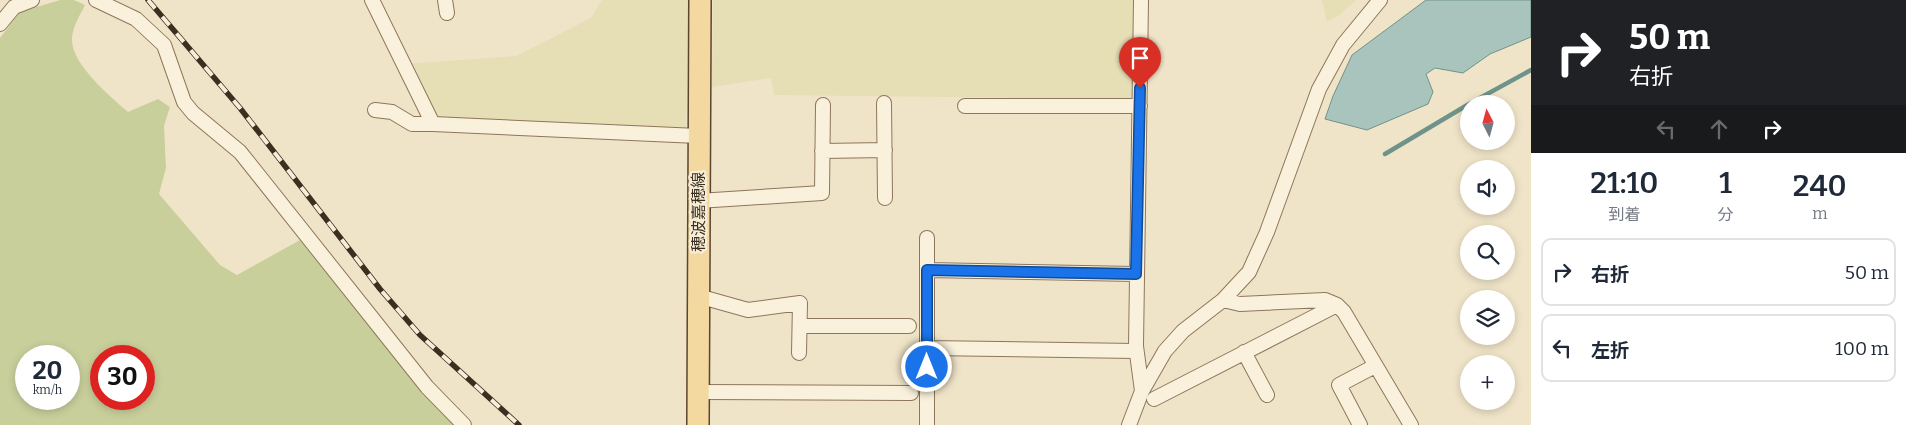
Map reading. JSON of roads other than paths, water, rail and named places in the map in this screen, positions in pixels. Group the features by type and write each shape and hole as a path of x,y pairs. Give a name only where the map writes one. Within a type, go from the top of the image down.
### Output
{"main road":[{"name":"穂波嘉穂線","path":"698,425 700,0"}],"street":[{"path":"0,24 14,7 32,0"},
{"path":"96,0 136,19 164,45 184,102 193,113 240,152 427,387 464,425"},
{"path":"372,0 433,124"},
{"path":"1141,0 1136,351 1142,391"},
{"path":"1128,425 1142,391 1165,351 1183,331 1223,300 1249,272 1264,240 1319,89 1343,46 1382,2"},
{"path":"884,103 885,198"},
{"path":"698,201 822,193 823,105"},
{"path":"965,106 1140,106"},
{"path":"375,110 392,112 412,124 698,136"},
{"path":"822,151 885,150"},
{"path":"927,238 927,425"},
{"path":"927,270 1136,274"},
{"path":"698,296 748,310 800,303 799,353"},
{"path":"1223,300 1240,304 1325,300 1337,305 1344,312 1407,424"},
{"path":"1154,399 1337,305"},
{"path":"800,326 909,326"},
{"path":"927,348 1136,351"},
{"path":"1244,352 1267,395"},
{"path":"1360,425 1339,385 1375,366"},
{"path":"698,392 911,393"}],"water":[{"path":"1426,0 1531,0 1531,37 1490,54 1463,73 1435,68 1426,74 1433,92 1428,104 1367,130 1325,119 1333,96 1352,55"}],"waterway":[{"path":"1485,95 1531,70"},
{"path":"1385,154 1460,109"}],"railway":[{"path":"148,0 240,108 380,289 420,335 519,425"}]}
